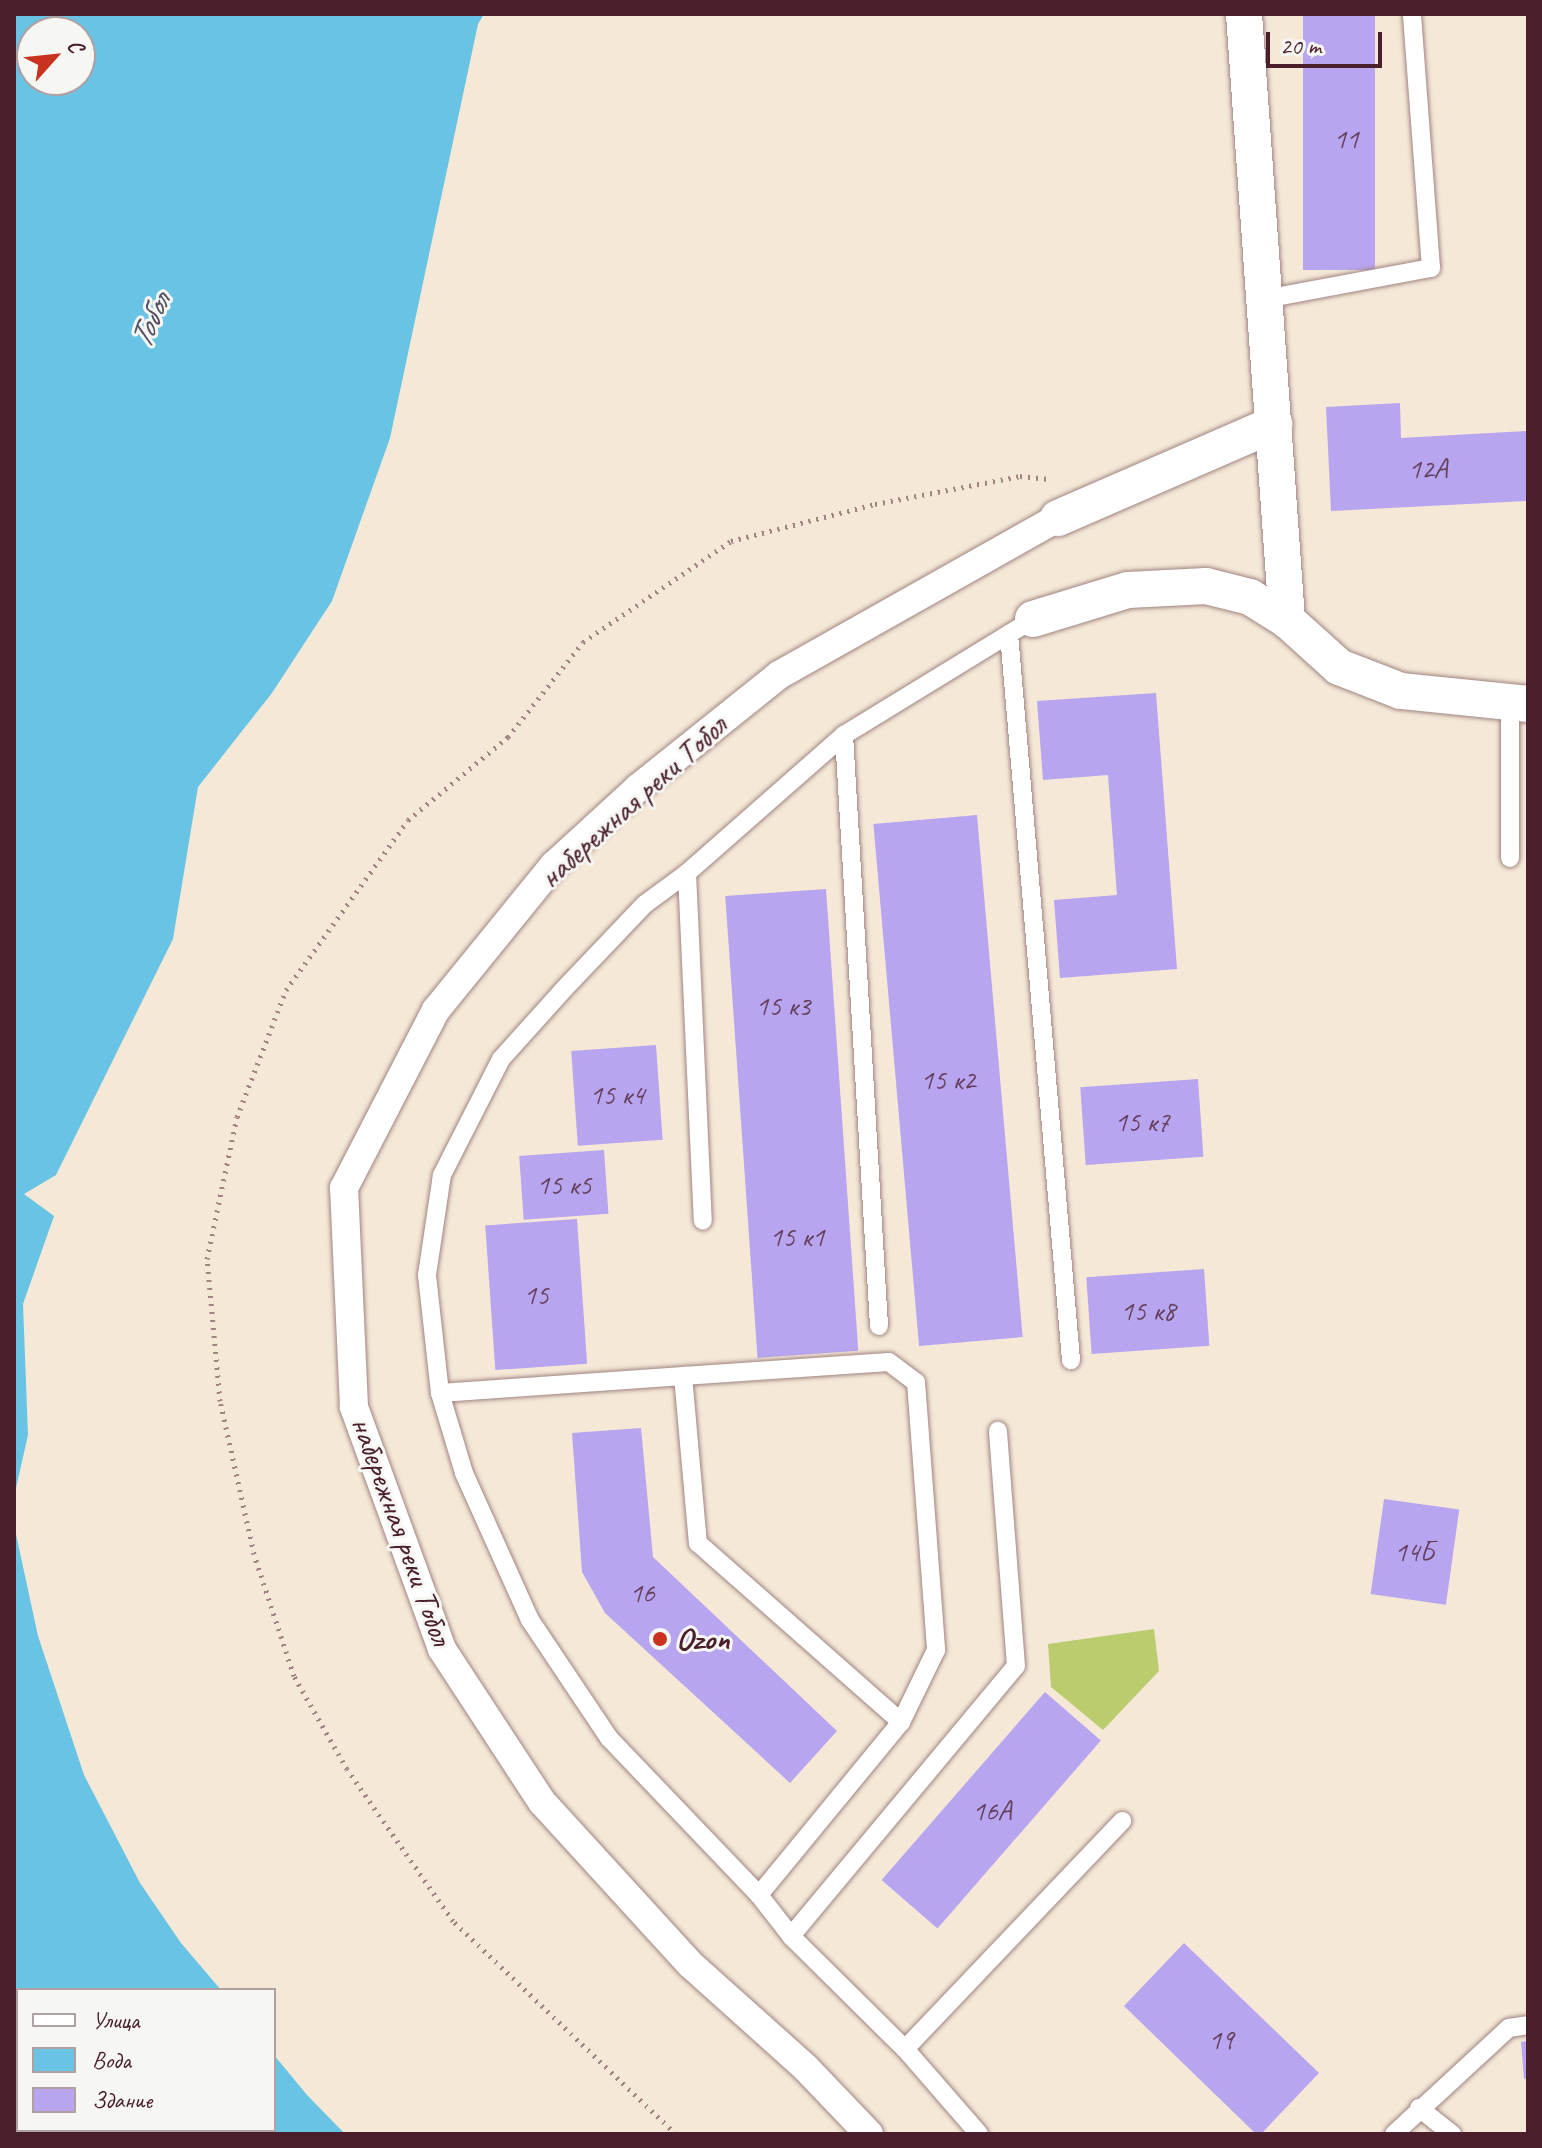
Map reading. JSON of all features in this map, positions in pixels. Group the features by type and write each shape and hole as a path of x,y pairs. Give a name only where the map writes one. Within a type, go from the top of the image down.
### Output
{"street":[{"path":"1244,14 1287,620"},
{"name":"набережная реки Тобол","path":"869,2134 806,2068 690,1964 542,1802 442,1649 354,1407 344,1188 436,1010 554,865 638,788 779,675 1058,518 1274,424"},
{"path":"1021,626 1128,590 1206,586 1250,597 1287,620 1339,667 1401,691 1519,703"}],"lane":[{"path":"1265,299 1431,268 1412,14"},
{"path":"979,2134 905,2049 791,1936 759,1895 609,1738 530,1620 464,1473 440,1393 427,1275 442,1175 501,1059 645,904 687,873 844,735 1021,626 1071,1360"},
{"path":"1510,858 1519,703"},
{"path":"844,735 879,1326"},
{"path":"687,873 703,1221"},
{"path":"440,1393 889,1362 916,1382 936,1650 901,1722 759,1895"},
{"path":"683,1376 698,1543 901,1722"},
{"path":"791,1936 1016,1666 998,1431"},
{"path":"905,2049 1122,1821"},
{"path":"1394,2134 1509,2028 1528,2025"},
{"path":"1419,2108 1452,2134"}],"path":[{"path":"676,2134 453,1921 347,1769 294,1676 254,1554 220,1401 207,1259 237,1117 286,990 408,820 508,737 583,642 731,541 875,504 1020,476 1070,480 1098,500"}],"green space":[{"path":"1154,1629 1159,1671 1103,1730 1051,1687 1048,1644"}],"water":[{"name":"Тобол","path":"14,14 484,14 478,24 390,438 332,601 272,693 198,787 173,939 56,1175 24,1194 54,1216 23,1304 28,1435 14,1497"},
{"path":"14,1525 38,1636 84,1775 140,1883 181,1943 219,1988 16,1988 16,2132 276,2132 276,2057 345,2134 14,2134"}],"building":[{"path":"1303,14 1375,14 1375,270 1303,270"},
{"path":"1400,403 1401,438 1528,431 1528,501 1331,511 1326,407"},
{"path":"1156,693 1177,969 1060,978 1054,900 1117,895 1108,775 1043,780 1037,701"},
{"path":"977,815 1023,1337 919,1346 873,824"},
{"path":"826,889 858,1351 758,1358 725,896"},
{"path":"656,1045 663,1140 578,1146 571,1051"},
{"path":"1198,1079 1203,1157 1086,1165 1080,1087"},
{"path":"604,1150 608,1214 524,1220 519,1156"},
{"path":"577,1219 587,1364 495,1370 485,1225"},
{"path":"1204,1269 1209,1346 1092,1354 1086,1277"},
{"path":"641,1428 653,1557 837,1731 790,1783 605,1613 582,1572 572,1433"},
{"path":"1384,1499 1459,1510 1446,1605 1371,1594"},
{"path":"1045,1692 1101,1741 937,1928 882,1880"},
{"path":"1184,1943 1319,2073 1261,2134 1256,2134 1124,2006"},
{"path":"1528,2041 1528,2078 1524,2079 1521,2042"}],"place":[{"name":"Ozon","path":"660,1639"}]}
